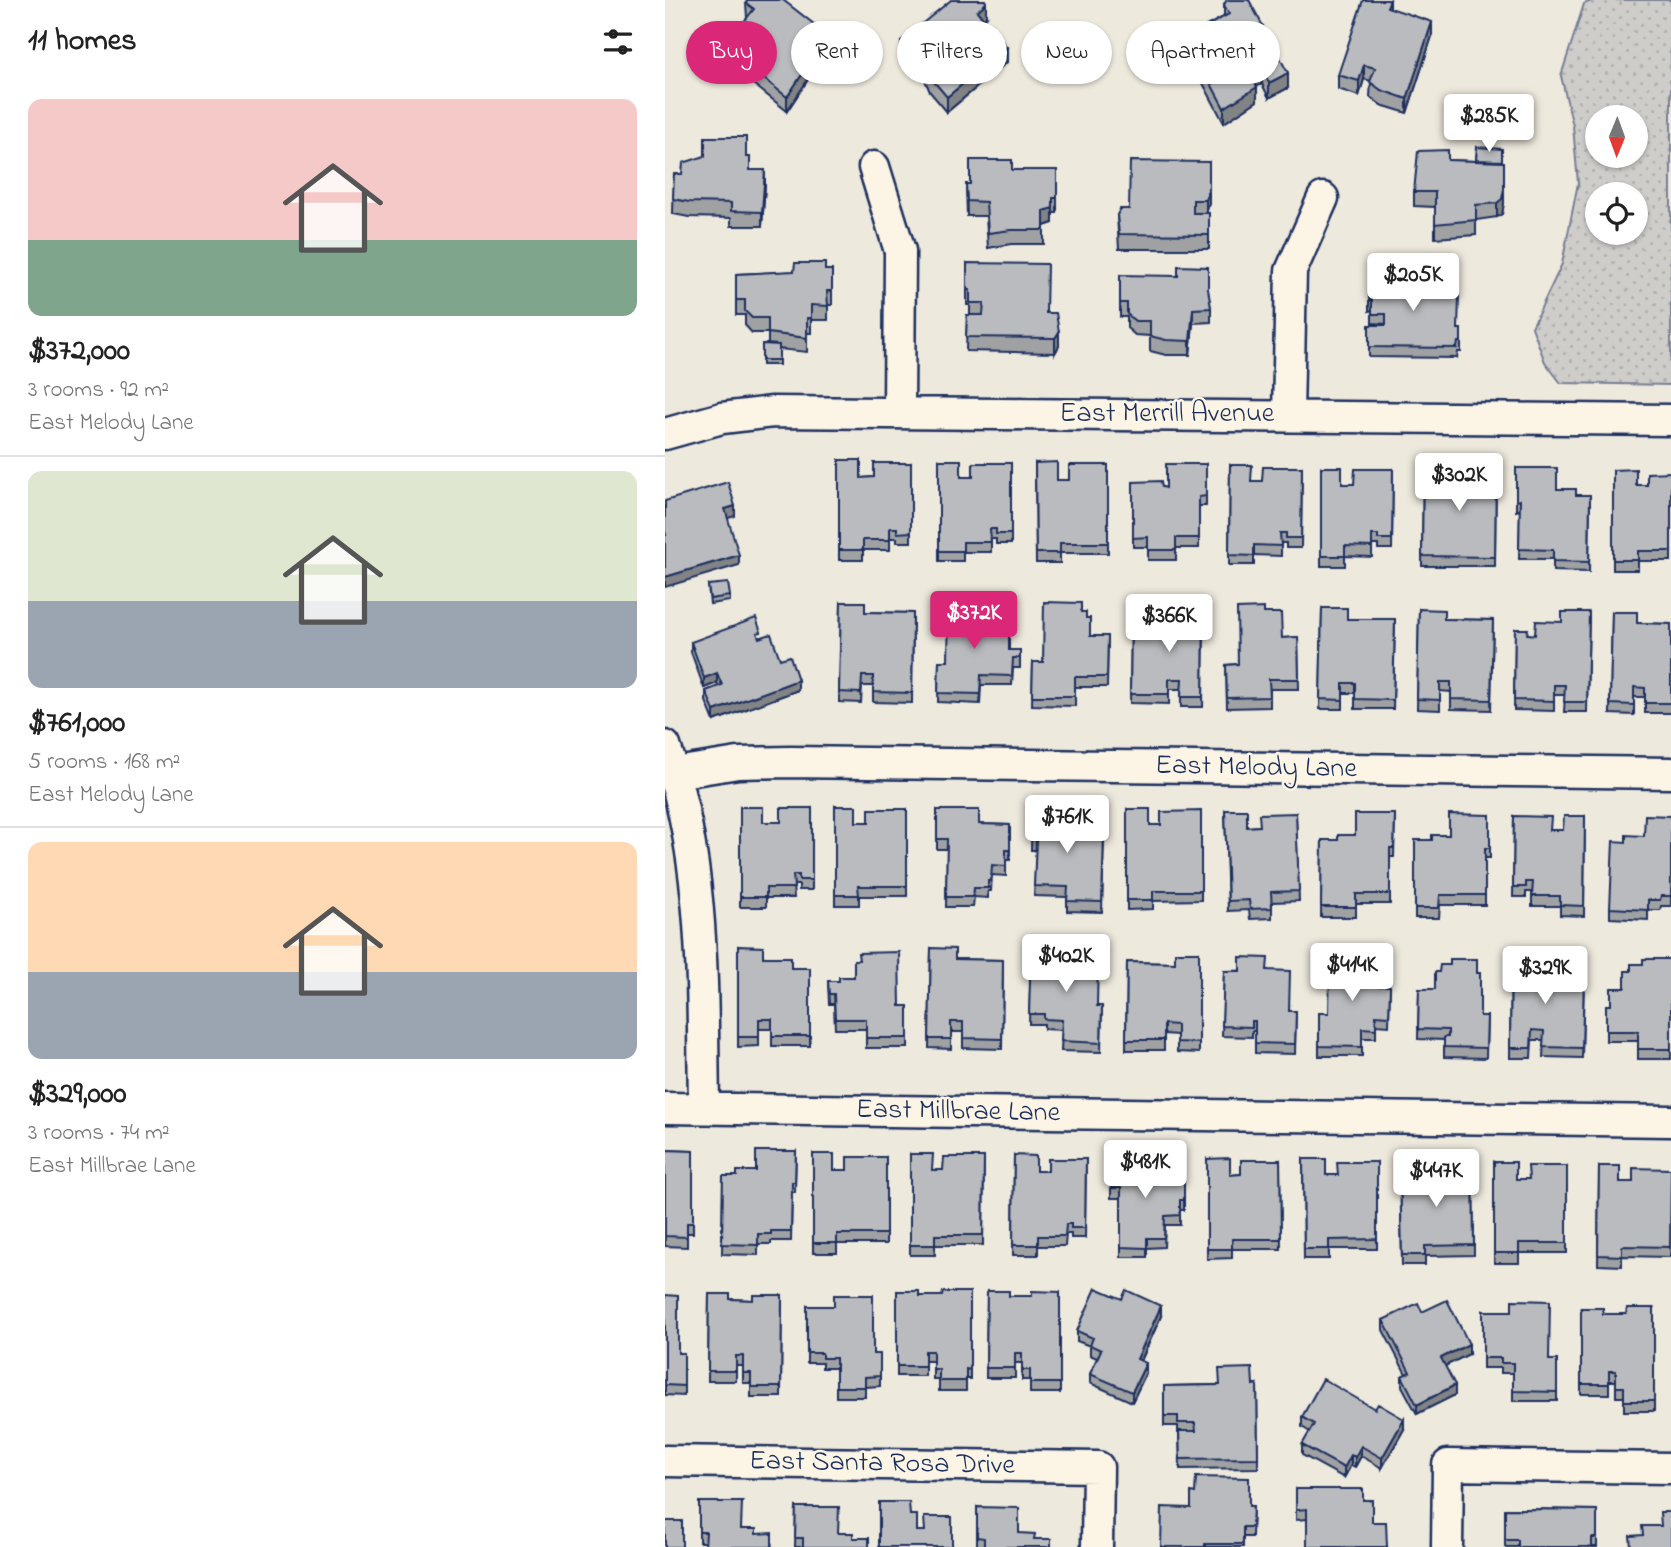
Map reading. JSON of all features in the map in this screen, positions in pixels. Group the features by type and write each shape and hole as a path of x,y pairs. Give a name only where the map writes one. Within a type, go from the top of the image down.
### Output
{"street":[{"path":"874,167 900,251 899,413"},
{"path":"1288,415 1291,271 1323,198"},
{"name":"East Merrill Avenue","path":"665,434 722,418 773,412 1671,420"},
{"path":"670,760 696,888 701,945 704,1108"},
{"name":"East Melody Lane","path":"670,760 738,763 1671,773"},
{"name":"East Millbrae Lane","path":"665,1108 1671,1121"},
{"name":"East Santa Rosa Drive","path":"665,1461 1098,1467 1097,1547"},
{"path":"1447,1547 1448,1465 1671,1468"}],"shaded area":[{"path":"1594,0 1671,0 1671,385 1561,383 1545,362 1532,327 1562,264 1578,183 1573,126 1561,76 1584,4"}],"building":[{"path":"748,0 783,0 810,21 791,21 791,84 796,84 787,97 771,84 777,84 777,21 745,21 754,9 746,3"},
{"path":"951,0 985,0 986,3 977,11 985,21 925,21"},
{"path":"1249,0 1260,21 1216,21 1229,14 1224,5 1226,1"},
{"path":"1363,0 1390,0 1387,7 1432,22 1407,99 1381,90 1370,82 1375,68 1364,65 1359,81 1338,75"},
{"path":"1280,58 1288,73 1280,77"},
{"path":"936,84 963,84 947,97"},
{"path":"1211,84 1256,84 1257,87 1224,108"},
{"path":"705,137 746,137 746,157 750,157 750,170 765,170 762,212 731,211 731,203 673,199 674,174 682,174 683,163 705,156"},
{"path":"1477,147 1502,149 1502,161 1476,160"},
{"path":"1448,150 1448,160 1504,162 1502,199 1497,203 1476,205 1476,220 1435,224 1435,192 1414,192 1418,151"},
{"path":"970,160 1012,160 1012,170 1057,170 1057,198 1053,198 1053,208 1044,211 1044,230 988,233 986,202 967,201 966,184 970,184"},
{"path":"1130,161 1209,162 1206,200 1193,200 1193,213 1209,213 1209,235 1119,234 1117,215 1120,209 1129,209"},
{"path":"795,263 825,263 825,270 832,270 832,291 827,291 828,306 811,305 811,318 807,318 807,338 768,333 768,318 752,318 745,311 745,300 736,300 736,274 794,271"},
{"path":"967,263 1047,264 1046,313 1056,313 1059,332 1055,338 966,337 967,315 983,315 984,303 970,303"},
{"path":"1178,266 1208,267 1211,308 1193,309 1190,341 1150,336 1150,321 1135,321 1127,314 1127,303 1120,303 1120,275 1178,276"},
{"path":"1369,275 1437,275 1442,279 1438,296 1459,296 1458,329 1461,329 1461,342 1458,342 1457,348 1369,347 1369,325 1386,325 1386,314 1372,314"},
{"path":"762,344 779,345 779,360 762,360"},
{"path":"839,460 861,460 861,478 874,477 874,463 911,463 911,532 897,533 897,528 890,528 890,540 863,540 863,550 839,550"},
{"path":"939,460 961,460 961,477 973,477 973,463 1011,463 1011,534 996,534 996,529 990,529 991,542 963,542 963,551 939,551"},
{"path":"1057,462 1057,480 1069,480 1069,465 1108,465 1108,543 1060,543 1060,553 1036,553 1035,463"},
{"path":"1166,464 1206,464 1206,496 1199,497 1199,538 1176,538 1176,550 1148,550 1148,537 1133,538 1133,482 1161,481 1162,487 1166,488"},
{"path":"1230,465 1252,465 1251,481 1262,481 1263,467 1302,467 1301,538 1286,538 1286,533 1280,533 1281,546 1254,545 1254,556 1229,555"},
{"path":"1423,465 1442,465 1442,482 1457,481 1457,469 1496,469 1495,557 1422,556"},
{"path":"1321,467 1342,467 1342,484 1354,484 1355,469 1393,469 1392,539 1378,539 1378,535 1372,535 1372,547 1345,546 1345,556 1321,556"},
{"path":"1516,468 1557,468 1557,489 1576,489 1576,495 1590,495 1589,562 1553,561 1553,550 1519,549 1520,500 1516,501"},
{"path":"1636,469 1636,485 1647,485 1647,473 1671,472 1671,551 1638,551 1638,560 1613,560 1613,470"},
{"path":"728,482 735,506 725,509 739,555 665,577 665,501"},
{"path":"728,583 730,596 710,599 708,585"},
{"path":"841,602 865,602 865,612 913,613 912,693 873,692 873,676 862,676 861,693 839,692"},
{"path":"1044,602 1081,603 1081,612 1086,612 1086,618 1090,618 1090,636 1108,636 1107,677 1075,677 1075,696 1032,696 1033,662 1043,662"},
{"path":"949,603 976,604 976,609 995,610 995,634 1009,634 1009,650 1020,650 1020,658 1013,658 1012,676 981,675 980,694 938,693 939,661 948,661"},
{"path":"1179,606 1204,606 1203,697 1181,697 1182,679 1169,679 1169,694 1130,694 1131,626 1151,626 1152,616 1179,616"},
{"path":"1264,608 1264,613 1281,613 1282,638 1298,637 1299,679 1269,679 1270,697 1227,698 1226,665 1238,664 1237,609"},
{"path":"1322,608 1347,608 1347,619 1395,619 1393,700 1355,699 1355,683 1343,683 1343,700 1320,699"},
{"path":"1419,609 1444,610 1444,619 1493,620 1491,700 1451,699 1451,682 1440,682 1440,700 1417,699"},
{"path":"1562,612 1589,612 1587,702 1564,702 1565,685 1554,685 1554,701 1514,700 1515,629 1528,629 1527,634 1535,635 1536,621 1562,622"},
{"path":"1612,612 1637,612 1637,623 1671,624 1671,703 1645,703 1645,688 1634,687 1634,705 1610,704"},
{"path":"756,618 761,632 757,633 759,638 771,634 780,659 790,656 798,680 714,711 706,691 722,685 717,673 704,678 691,642"},
{"path":"835,806 856,806 856,822 869,822 869,809 907,809 907,886 858,886 859,895 835,895"},
{"path":"1032,806 1071,808 1071,827 1090,828 1090,833 1104,834 1102,902 1067,901 1068,887 1034,886 1036,840 1031,840"},
{"path":"740,807 763,807 763,822 781,822 781,808 812,808 812,880 799,880 799,875 793,875 794,888 766,888 766,897 740,897"},
{"path":"1127,809 1150,809 1150,825 1161,825 1161,812 1201,811 1201,891 1153,891 1153,900 1127,900"},
{"path":"937,810 979,810 979,824 1010,825 1010,850 1006,850 1006,866 992,865 988,888 974,888 973,897 946,897 947,839 937,839"},
{"path":"1225,810 1247,810 1247,827 1260,826 1259,814 1296,813 1299,891 1271,892 1272,908 1250,909 1249,900 1228,901"},
{"path":"1355,814 1395,814 1394,848 1390,848 1390,894 1356,894 1356,907 1321,907 1322,840 1338,840 1338,835 1355,835"},
{"path":"1449,814 1490,815 1490,848 1485,848 1485,895 1440,895 1439,908 1415,908 1415,840 1432,840 1432,835 1449,835"},
{"path":"1645,815 1671,816 1671,896 1648,900 1648,910 1610,908 1613,841 1626,842 1626,835 1644,836"},
{"path":"1514,816 1551,817 1550,830 1563,830 1564,816 1585,816 1584,906 1560,905 1560,896 1532,896 1533,882 1526,882 1526,887 1513,887"},
{"path":"738,946 763,947 763,957 791,957 791,968 810,968 810,1036 772,1036 772,1019 759,1019 759,1037 738,1037"},
{"path":"931,948 955,949 955,959 1003,960 1002,1039 963,1038 963,1022 951,1022 951,1039 929,1039"},
{"path":"1031,948 1065,949 1065,958 1098,960 1097,1006 1102,1006 1101,1043 1061,1041 1062,1020 1044,1019 1044,1014 1029,1014"},
{"path":"899,952 900,1006 908,1006 908,1038 866,1038 866,1019 835,1019 834,994 829,994 828,981 839,981 839,977 854,977 854,960 859,960 858,953"},
{"path":"1175,952 1199,952 1199,1043 1177,1042 1177,1025 1164,1024 1164,1040 1126,1040 1127,962 1175,963"},
{"path":"1330,956 1356,956 1356,962 1371,962 1371,970 1376,970 1376,986 1390,986 1389,1016 1376,1015 1376,1029 1362,1028 1362,1047 1319,1046 1319,1013 1329,1013"},
{"path":"1240,957 1268,958 1267,970 1290,971 1289,1011 1296,1011 1295,1044 1255,1043 1255,1021 1252,1021 1252,1027 1222,1026 1224,971 1240,971"},
{"path":"1511,957 1536,958 1535,968 1563,968 1563,977 1584,977 1582,1048 1543,1047 1544,1031 1532,1030 1531,1048 1510,1048"},
{"path":"1450,959 1477,959 1477,973 1480,973 1480,1016 1487,1016 1486,1048 1444,1047 1444,1037 1448,1037 1448,1030 1418,1029 1419,989 1435,989 1435,972 1439,972 1440,965 1450,965"},
{"path":"1643,959 1671,959 1671,1049 1638,1049 1638,1031 1606,1031 1606,1005 1611,1005 1611,988 1625,988 1625,971 1631,971 1631,964 1643,964"},
{"path":"665,1150 693,1151 693,1223 687,1223 687,1237 665,1236"},
{"path":"756,1151 796,1151 791,1231 758,1234 758,1245 722,1244 723,1176 737,1176 737,1171 756,1171"},
{"path":"813,1154 834,1154 834,1170 847,1170 847,1157 886,1157 886,1234 837,1234 837,1243 813,1243"},
{"path":"910,1154 933,1154 932,1170 943,1170 944,1157 984,1157 983,1235 935,1235 935,1245 910,1245"},
{"path":"1014,1155 1036,1156 1036,1171 1048,1171 1048,1159 1086,1159 1085,1228 1071,1228 1071,1224 1066,1224 1065,1236 1038,1236 1038,1245 1013,1245"},
{"path":"1111,1158 1153,1159 1152,1174 1184,1175 1184,1200 1180,1200 1180,1215 1165,1216 1164,1238 1147,1238 1147,1248 1121,1247 1121,1188 1111,1188"},
{"path":"1230,1158 1230,1175 1241,1174 1241,1160 1280,1160 1281,1239 1232,1239 1232,1249 1207,1249 1207,1159"},
{"path":"1303,1159 1326,1159 1326,1175 1338,1175 1337,1162 1377,1162 1377,1239 1329,1240 1329,1249 1304,1249"},
{"path":"1494,1162 1516,1162 1516,1179 1529,1179 1528,1166 1567,1166 1567,1243 1519,1243 1519,1253 1494,1253"},
{"path":"1400,1164 1422,1164 1423,1183 1435,1183 1435,1168 1473,1167 1474,1245 1425,1246 1425,1255 1402,1255"},
{"path":"1599,1166 1620,1166 1620,1182 1633,1182 1633,1168 1671,1169 1670,1247 1622,1246 1622,1256 1598,1255"},
{"path":"1096,1288 1122,1299 1126,1290 1161,1306 1137,1359 1146,1363 1132,1392 1090,1374 1101,1350 1090,1345 1093,1338 1077,1331"},
{"path":"897,1291 919,1291 919,1296 942,1296 943,1292 970,1292 970,1370 966,1369 966,1381 939,1381 939,1369 933,1369 933,1351 925,1351 925,1366 897,1366"},
{"path":"987,1291 1009,1291 1009,1296 1032,1296 1032,1291 1060,1292 1060,1383 1030,1383 1030,1370 1022,1370 1022,1353 1015,1353 1015,1368 986,1368"},
{"path":"709,1294 730,1294 730,1299 753,1300 753,1295 782,1295 781,1387 751,1387 751,1373 743,1373 743,1356 736,1356 736,1371 708,1371"},
{"path":"665,1295 678,1296 678,1353 684,1353 684,1386 665,1385"},
{"path":"834,1295 873,1295 873,1354 880,1354 880,1376 865,1377 865,1387 836,1387 836,1358 822,1358 822,1353 807,1353 807,1306 834,1306"},
{"path":"1447,1300 1469,1344 1441,1358 1455,1385 1417,1405 1402,1376 1410,1372 1383,1320 1418,1303 1422,1312"},
{"path":"1512,1300 1550,1301 1549,1360 1557,1360 1557,1392 1513,1391 1513,1363 1501,1363 1501,1358 1483,1358 1483,1311 1512,1311"},
{"path":"1581,1308 1603,1308 1603,1314 1626,1314 1627,1308 1654,1308 1654,1401 1624,1401 1624,1387 1616,1387 1616,1371 1609,1371 1609,1384 1581,1384"},
{"path":"1252,1368 1253,1385 1257,1384 1258,1458 1180,1459 1179,1431 1196,1431 1195,1423 1178,1423 1178,1416 1164,1416 1164,1386 1220,1385 1219,1369"},
{"path":"1323,1379 1375,1409 1378,1404 1404,1419 1382,1458 1361,1446 1355,1457 1351,1455 1344,1468 1302,1445 1314,1424 1302,1417"},
{"path":"1196,1477 1249,1478 1249,1506 1253,1506 1252,1527 1243,1527 1243,1544 1161,1547 1162,1507 1191,1508 1191,1492 1195,1493"},
{"path":"1296,1489 1363,1489 1363,1500 1372,1500 1372,1522 1386,1522 1387,1547 1307,1547 1307,1509 1296,1510"},
{"path":"699,1502 742,1502 741,1529 756,1529 756,1534 772,1533 772,1547 705,1547 706,1532 699,1532"},
{"path":"879,1502 909,1502 910,1515 917,1515 917,1531 925,1531 924,1517 952,1517 952,1547 879,1547"},
{"path":"796,1507 839,1507 838,1533 853,1533 853,1538 869,1538 869,1547 803,1547 803,1538 795,1538"},
{"path":"977,1507 1019,1508 1019,1533 1035,1534 1034,1539 1051,1539 1051,1547 984,1547 984,1538 977,1537"},
{"path":"1505,1509 1597,1510 1597,1538 1592,1538 1592,1547 1518,1547 1518,1540 1505,1540"},
{"path":"1660,1512 1671,1512 1671,1547 1631,1547 1630,1536 1643,1535 1642,1526 1661,1526"},
{"path":"665,1521 682,1521 682,1547 665,1547"}]}
